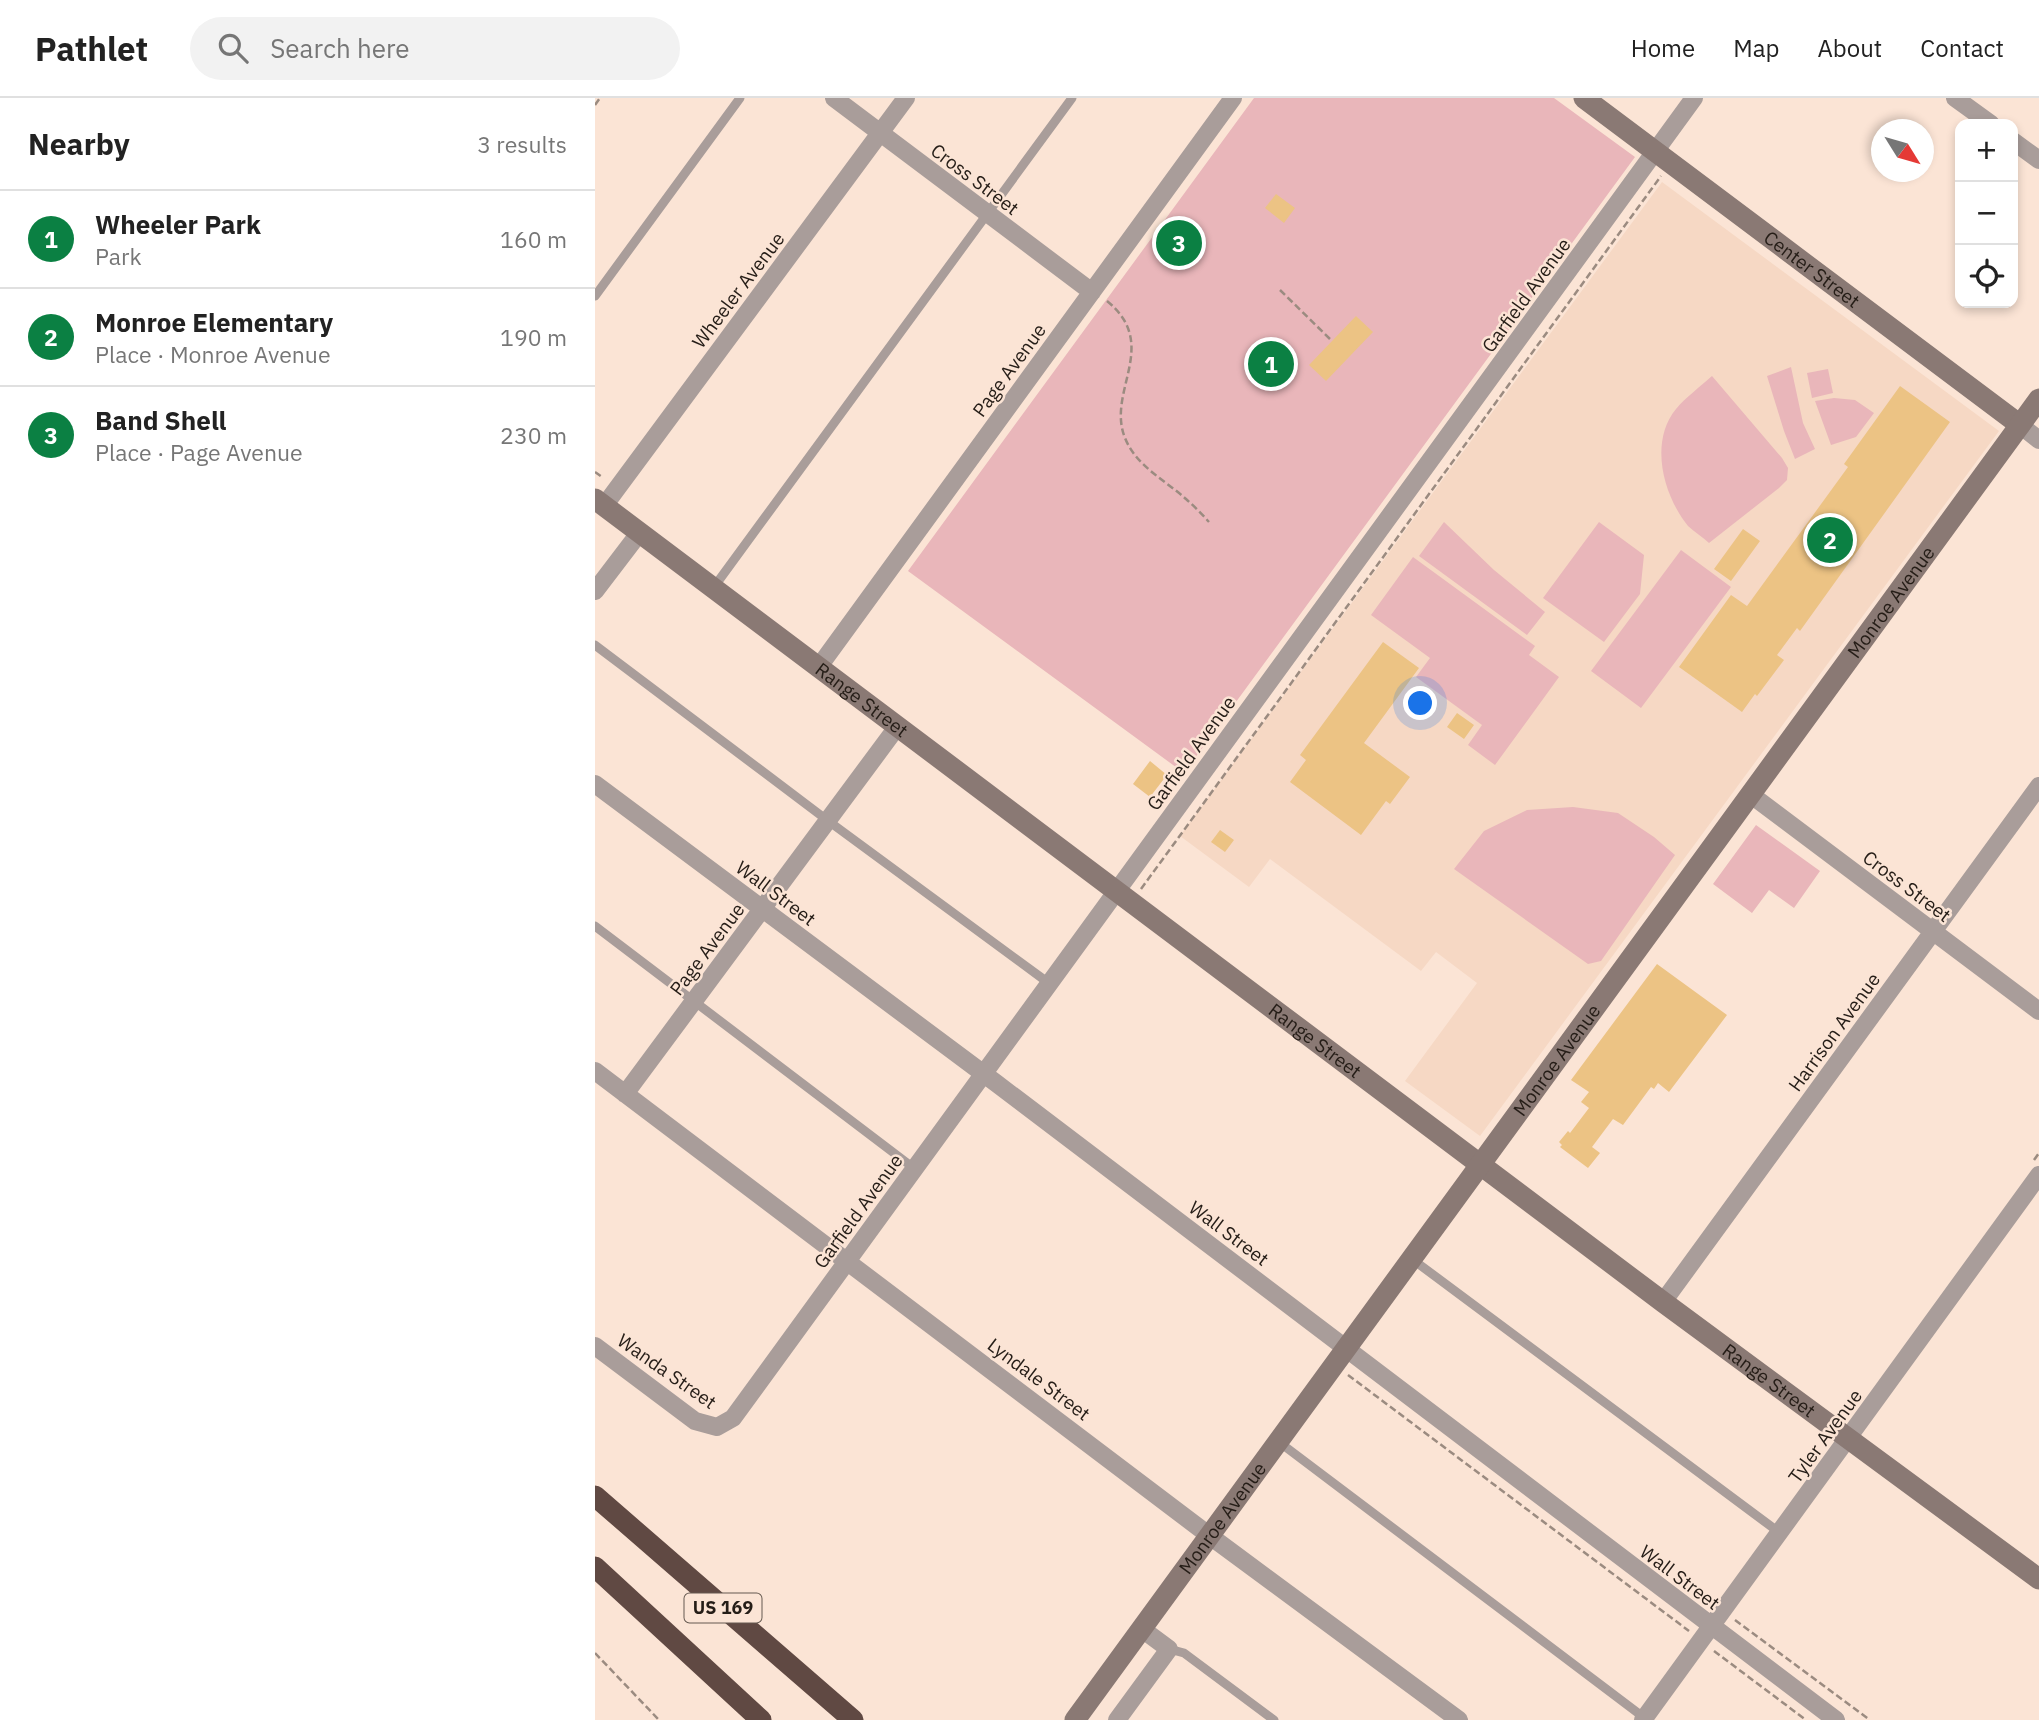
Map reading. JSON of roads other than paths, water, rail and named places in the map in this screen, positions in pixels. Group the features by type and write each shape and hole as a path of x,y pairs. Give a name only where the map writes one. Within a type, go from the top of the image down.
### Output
{"highway":[{"name":"US 169","path":"599,1498 853,1720"},
{"name":"US 169","path":"595,1567 761,1720"}],"street":[{"name":"Cross Street","path":"834,98 1099,297"},
{"name":"Wheeler Avenue","path":"599,503 906,98"},
{"name":"Page Avenue","path":"818,668 1099,297 1233,98"},
{"name":"Center Street","path":"1584,98 2039,440"},
{"name":"Garfield Avenue","path":"717,1427 733,1418 1050,984 1122,897 1663,158 1694,98"},
{"path":"1955,98 1984,119"},
{"path":"2018,145 2039,160"},
{"name":"Monroe Avenue","path":"1075,1720 2039,399"},
{"name":"Range Street","path":"599,503 1663,1302 2037,1574"},
{"path":"595,591 639,532"},
{"name":"Page Avenue","path":"625,1094 897,727"},
{"name":"Wall Street","path":"595,783 984,1074 1343,1354 1717,1620 1836,1720"},
{"name":"Harrison Avenue","path":"1663,1302 2039,786"},
{"name":"Cross Street","path":"1750,794 2039,1011"},
{"name":"Lyndale Street","path":"595,1071 1210,1536 1459,1720"},
{"name":"Tyler Avenue","path":"1645,1719 2039,1175"},
{"name":"Wanda Street","path":"595,1346 695,1420 717,1427"},
{"path":"1117,1720 1169,1649 1142,1629"}],"lane":[{"path":"595,296 740,98"},
{"path":"713,588 1072,98"},
{"path":"595,645 1050,984"},
{"path":"595,926 915,1169"},
{"path":"1412,1259 1780,1533"},
{"path":"1279,1442 1645,1719"},
{"path":"1169,1649 1184,1653 1274,1720"}],"place":[{"name":"Band Shell","path":"1179,243"},
{"name":"Wheeler Park","path":"1271,364"},
{"name":"Monroe Elementary","path":"1830,540"}]}
